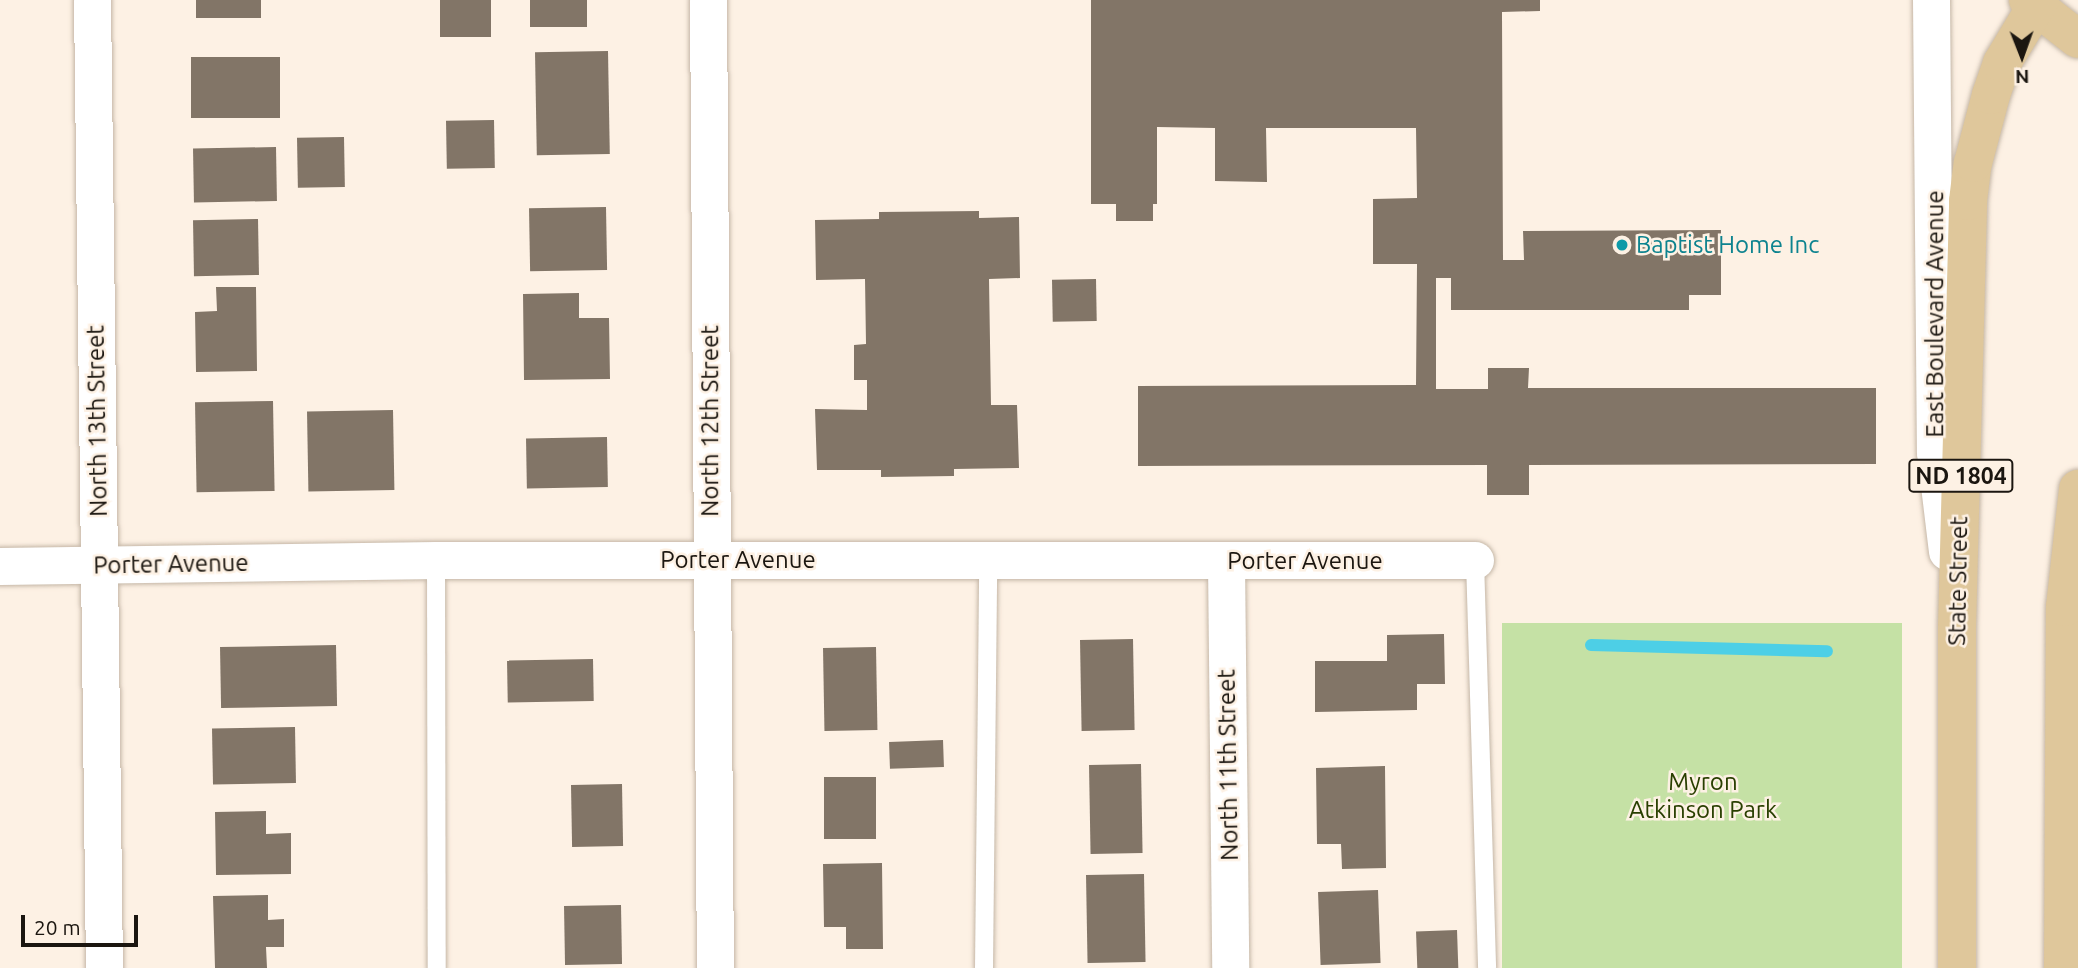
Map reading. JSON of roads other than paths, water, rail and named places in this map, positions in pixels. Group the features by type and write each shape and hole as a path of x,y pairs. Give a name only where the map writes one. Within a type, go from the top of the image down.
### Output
{"main road":[{"name":"State Street","path":"1957,968 1957,627 1973,163 2002,63 2035,2"},
{"path":"2035,2 2078,39"},
{"path":"2063,968 2065,607 2078,489"}],"street":[{"name":"North 13th Street","path":"92,0 104,968"},
{"name":"North 12th Street","path":"708,0 715,968"},
{"name":"East Boulevard Avenue","path":"1931,0 1935,452 1957,627"},
{"name":"Porter Avenue","path":"0,566 436,560 1475,560"},
{"name":"North 11th Street","path":"1226,561 1230,968"}],"lane":[{"path":"436,560 437,968"},
{"path":"1475,560 1487,968"},
{"path":"984,968 988,561"}],"waterway":[{"path":"1591,645 1827,651"}],"place":[{"name":"Baptist Home Inc","path":"1622,245"}],"park label":[{"name":"Myron Atkinson Park","path":"1703,796"}]}
